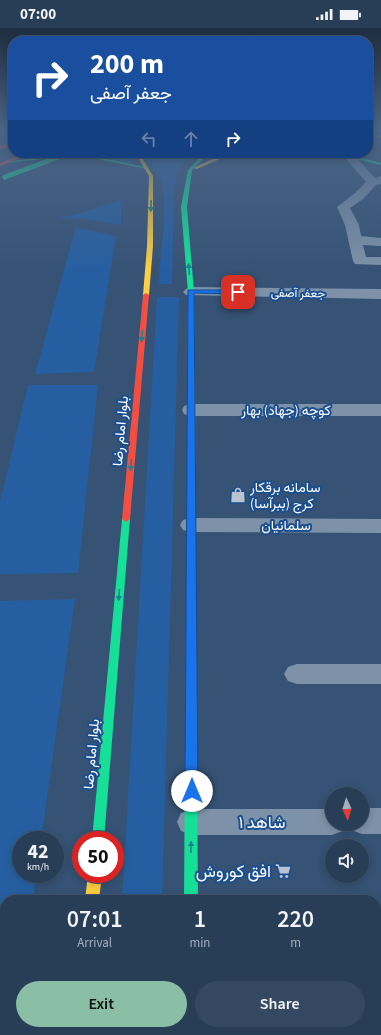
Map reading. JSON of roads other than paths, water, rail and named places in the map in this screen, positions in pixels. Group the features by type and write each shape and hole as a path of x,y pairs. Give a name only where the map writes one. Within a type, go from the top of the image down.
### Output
{"main road":[{"name":"بلوار امام رضا","path":"99,831 150,246 151,176"},
{"path":"189,176 184,207 191,292 191,895"},
{"path":"93,895 94,883"}],"street":[{"path":"376,181 359,196 343,207 352,226 360,260 381,262"},
{"path":"356,240 381,242"},
{"name":"جعفر آصفی","path":"191,292 381,294"},
{"name":"کوچه (جهاد) بهار","path":"191,410 381,410"},
{"name":"سلمانیان","path":"191,525 381,526"},
{"path":"297,674 381,674"},
{"path":"369,822 381,821"},
{"name":"شاهد ۱","path":"192,822 325,822"}],"place":[{"name":"سامانه برقکار کرج (ببرآسا)","path":"238,495"},
{"name":"افق کوروش","path":"283,871"}]}
